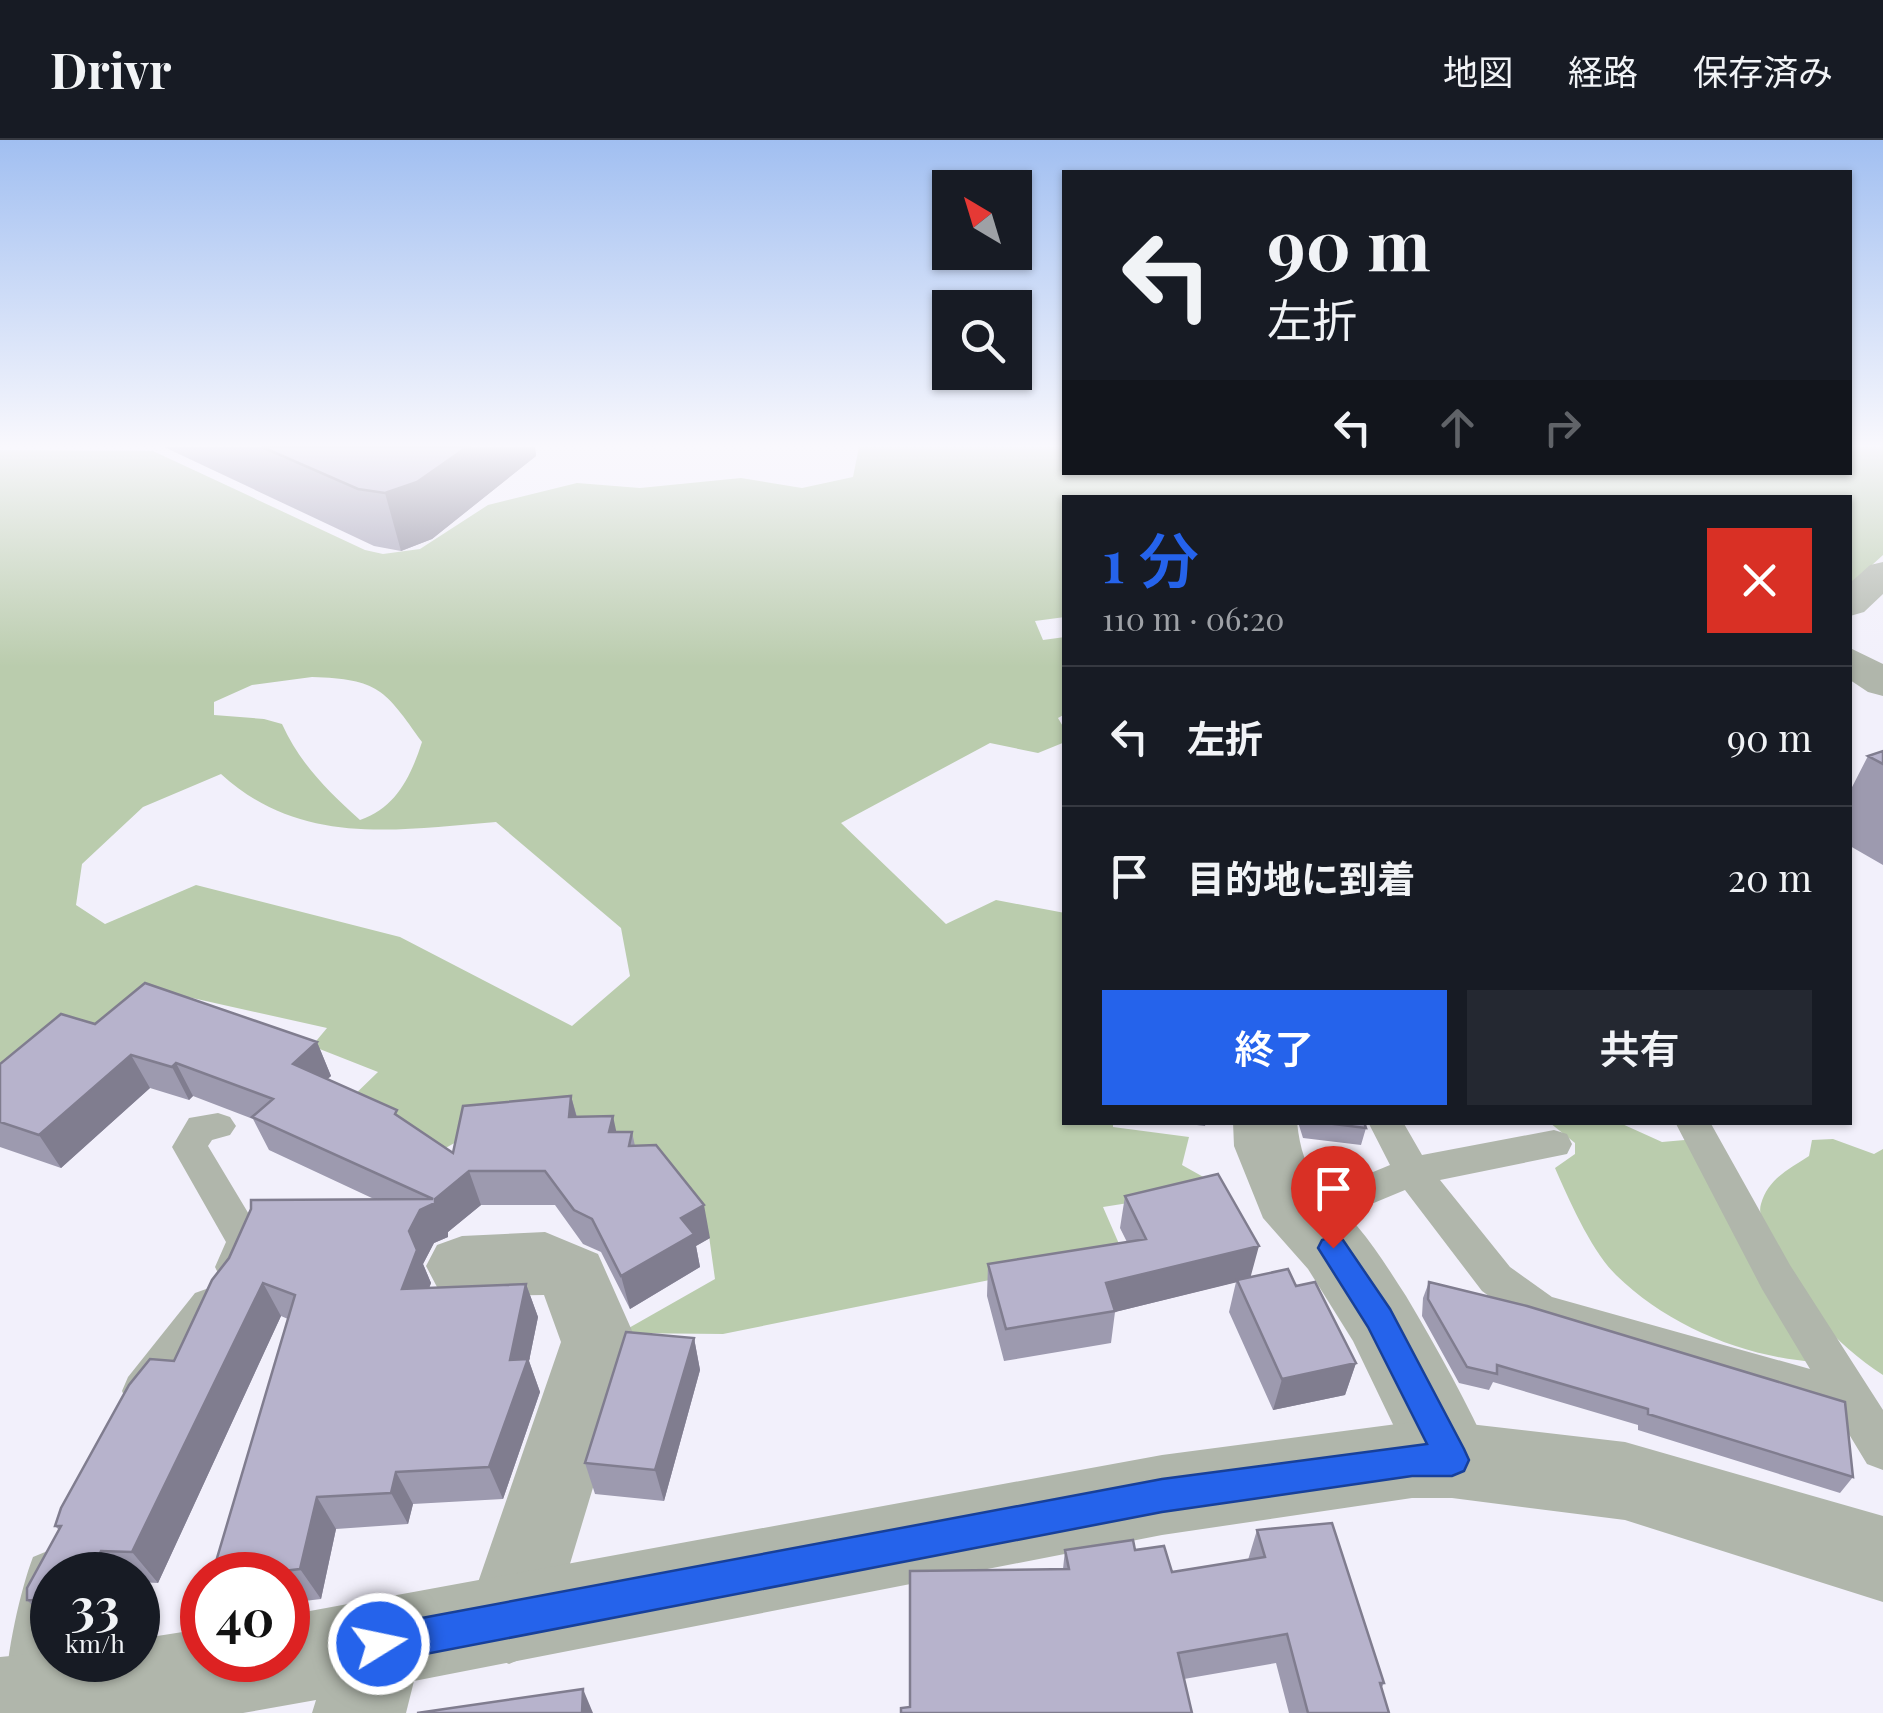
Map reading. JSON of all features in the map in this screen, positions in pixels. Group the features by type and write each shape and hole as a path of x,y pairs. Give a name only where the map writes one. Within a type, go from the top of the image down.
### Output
{"street":[{"path":"1852,602 1883,573"},
{"path":"1852,663 1883,684"},
{"path":"1265,1125 1267,1146 1286,1200 1333,1248 1379,1318 1452,1460"},
{"path":"462,1266 545,1262 572,1275 599,1342 509,1620"},
{"path":"310,1665 369,1679 509,1620 1162,1495 1412,1460 1452,1460 1625,1481 1883,1559"},
{"path":"34,1687 180,1671"}],"lane":[{"path":"1388,1125 1412,1171 1496,1279 1540,1311 1852,1400"},
{"path":"1694,1125 1776,1276 1883,1449"},
{"path":"125,1418 230,1278 246,1242 190,1147 201,1127 218,1126"},
{"path":"1304,1218 1412,1171 1554,1144"},
{"path":"34,1687 64,1530"}],"green space":[{"path":"0,520 302,520 365,550 383,554 420,549 464,520 1062,520 1062,617 1035,621 1043,640 1062,637 1062,716 1058,718 1062,743 1038,753 990,743 841,823 946,924 996,900 1062,912 1062,1125 1113,1125 1189,1137 1182,1165 1223,1188 1103,1207 1123,1253 723,1334 620,1333 715,1279 709,1236 474,1132 442,1150 346,1103 378,1072 312,1046 327,1028 179,995 0,1096","holes":["334,678 378,691 399,710 422,742 413,767 393,799 360,820 316,776 282,724 214,715 214,702 252,685","221,774 252,797 284,813 351,828 386,830 496,822 621,928 630,976 572,1026 400,937 196,885 105,924 76,905 82,864 143,807"]},
{"path":"1852,520 1883,520 1883,555 1852,583"},
{"path":"1552,1125 1624,1125 1662,1142 1696,1139 1816,1362 1762,1353 1708,1336 1659,1309 1616,1275 1589,1239 1555,1168 1575,1154 1575,1143"},
{"path":"1833,1139 1874,1154 1883,1149 1883,1375 1819,1319 1781,1263 1761,1215 1764,1195 1780,1176 1809,1156 1812,1140"}],"building":[{"path":"1883,751 1883,764 1868,756"},
{"path":"145,983 317,1042 293,1064 397,1110 395,1114 453,1153 463,1106 571,1096 569,1117 613,1116 609,1132 632,1132 629,1146 656,1145 704,1205 681,1218 694,1234 621,1276 592,1219 574,1210 545,1171 469,1171 435,1203 420,1210 409,1231 417,1250 402,1289 526,1284 510,1360 528,1359 489,1467 396,1472 391,1493 317,1497 304,1552 219,1552 295,1295 263,1283 132,1552 47,1552 61,1526 55,1526 61,1508 129,1385 150,1359 174,1361 212,1280 229,1258 251,1209 251,1200 433,1199 252,1117 273,1099 176,1063 172,1067 131,1055 39,1135 0,1122 0,1064 61,1014 95,1024"},
{"path":"1218,1174 1259,1246 1106,1283 1115,1311 1006,1329 988,1264 1146,1239 1125,1196"},
{"path":"1288,1269 1296,1286 1315,1282 1356,1363 1282,1379 1237,1280"},
{"path":"1429,1282 1527,1306 1845,1402 1853,1477 1648,1414 1648,1409 1497,1365 1497,1374 1467,1367 1428,1299"},
{"path":"626,1332 694,1338 655,1470 585,1463"},
{"path":"1332,1523 1384,1683 1380,1683 1389,1713 1308,1713 1287,1634 1178,1653 1192,1713 901,1713 901,1708 910,1707 910,1571 1069,1569 1065,1550 1133,1540 1135,1550 1164,1546 1172,1572 1265,1557 1257,1530"},
{"path":"583,1689 582,1713 417,1713"}],"route":[{"path":"379,1644 1162,1495 1412,1460 1452,1460 1379,1318 1333,1248"}]}
